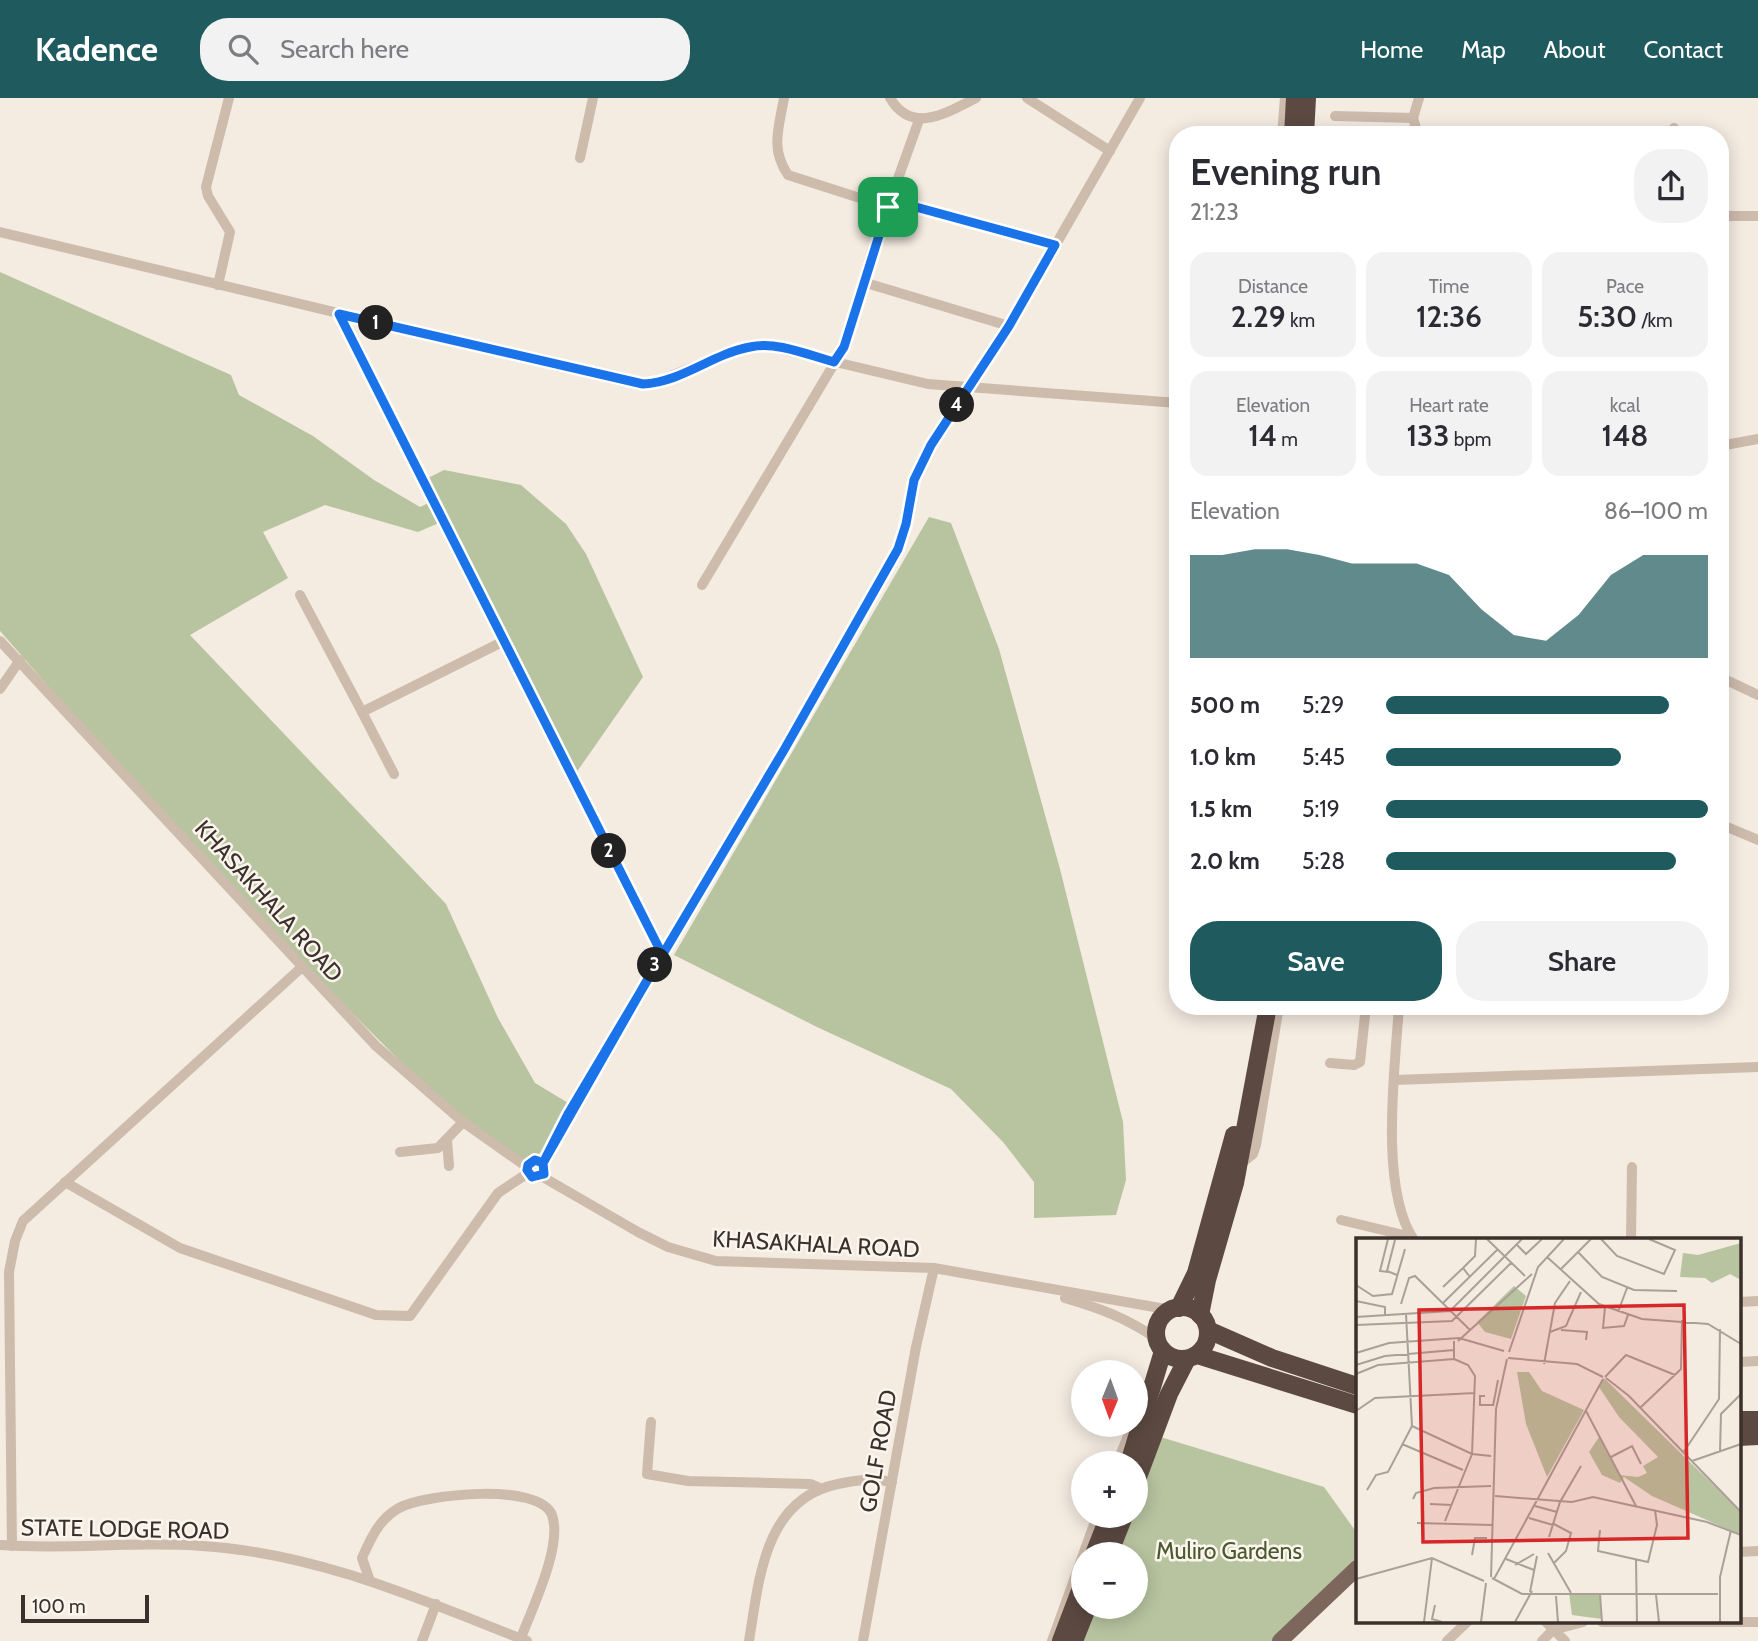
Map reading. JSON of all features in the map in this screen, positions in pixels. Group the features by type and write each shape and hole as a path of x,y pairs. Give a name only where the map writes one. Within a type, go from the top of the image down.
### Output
{"highway":[{"path":"1293,126 1295,98"},
{"path":"1305,126 1307,98"},
{"path":"1148,1389 1160,1345 1159,1322 1175,1309 1196,1273 1232,1143 1254,1015"},
{"path":"1148,1451 1169,1394 1192,1357 1206,1344 1204,1322 1207,1280 1239,1165 1266,1015"},
{"path":"1175,1309 1272,1358 1356,1386"},
{"path":"1160,1345 1174,1358 1192,1357 1265,1376 1356,1405"},
{"path":"1265,1376 1272,1358"},
{"path":"1740,1420 1758,1420"},
{"path":"1740,1437 1758,1436"},
{"path":"1062,1641 1071,1616"},
{"path":"1074,1641 1083,1619"}],"main road":[{"path":"1280,1641 1356,1569"}],"street":[{"path":"218,285 230,232 208,196 206,187 229,98"},
{"path":"580,158 593,98"},
{"path":"784,98 777,144 779,161 788,175 889,204 1055,245"},
{"path":"890,98 905,115 919,120 940,116 976,98"},
{"path":"1027,98 1110,151"},
{"path":"528,1170 536,1178 545,1171 543,1163 898,549 920,465 1009,326 1140,98"},
{"path":"1283,126 1285,98"},
{"path":"1415,126 1413,118 1419,98"},
{"path":"1335,116 1413,118"},
{"path":"702,585 844,347 863,282 919,120"},
{"path":"1729,216 1758,216"},
{"path":"0,232 643,384 673,378 729,353 756,346 779,347 902,380 968,388 1169,402"},
{"path":"863,282 1009,326"},
{"path":"339,314 502,642 662,954"},
{"path":"1729,444 1758,439"},
{"path":"300,595 394,774"},
{"name":"KHASAKHALA ROAD","path":"0,641 402,1072 528,1170"},
{"path":"362,712 502,642"},
{"path":"0,689 20,660"},
{"path":"1729,681 1758,695"},
{"path":"1729,828 1758,841"},
{"path":"12,1546 9,1272 15,1241 23,1221 302,967"},
{"path":"1239,1165 1253,1154 1256,1144 1278,1015"},
{"path":"1330,1063 1354,1065 1360,1062 1365,1015"},
{"path":"1399,1015 1394,1162 1401,1214 1413,1238"},
{"path":"1395,1080 1758,1067"},
{"path":"400,1152 439,1148 463,1122"},
{"path":"447,1140 449,1166"},
{"path":"65,1182 180,1248 363,1311 410,1316 498,1193 528,1170 535,1160 543,1163"},
{"path":"1631,1238 1632,1167"},
{"name":"KHASAKHALA ROAD","path":"541,1176 603,1214 658,1242 716,1261 934,1268 1024,1286"},
{"path":"1341,1220 1409,1238"},
{"name":"GOLF ROAD","path":"863,1641 916,1347 934,1268"},
{"path":"1024,1286 1175,1309"},
{"path":"1024,1286 1111,1311 1132,1321 1160,1345"},
{"path":"1740,1302 1758,1301"},
{"path":"1740,1362 1758,1360"},
{"path":"651,1422 647,1474 688,1481 810,1484 820,1488"},
{"path":"749,1641 767,1547 782,1518 820,1488 871,1478 891,1482"},
{"path":"370,1581 362,1558 372,1534 383,1520 399,1508 427,1497 522,1496 539,1500 551,1514 553,1543 524,1640"},
{"path":"1052,1641 1093,1528"},
{"name":"STATE LODGE ROAD","path":"0,1545 201,1545 279,1557 370,1581 436,1604 524,1640"},
{"path":"1740,1552 1758,1551"},
{"path":"422,1641 436,1604"},
{"path":"1740,1622 1758,1622"},
{"path":"1447,1641 1465,1624"},
{"path":"1542,1641 1549,1626 1565,1641"}],"green space":[{"path":"0,272 231,375 239,395 313,436 374,480 420,507 433,501 422,481 444,470 521,485 566,524 586,554 643,677 576,773 448,519 418,532 325,505 263,532 288,578 190,635 446,904 498,1018 535,1083 575,1107 536,1169 458,1114 418,1079 303,964 142,793 0,631"},
{"path":"929,517 951,523 999,649 1060,869 1123,1122 1126,1180 1116,1215 1034,1218 1034,1182 1003,1142 951,1089 817,1027 674,955"},
{"name":"Muliro Gardens","path":"1154,1435 1324,1487 1356,1532 1356,1570 1281,1641 1075,1641 1083,1619 1148,1619 1148,1542 1113,1542 1118,1528 1148,1528 1148,1451"}],"route":[{"path":"888,207 871,254 844,347 834,362 764,345 748,347 718,357 673,378 643,384 339,314 502,642 662,954 568,1114 543,1163 535,1160 528,1165 527,1170 532,1177 539,1178 544,1174 543,1163 568,1114 784,750 898,549 920,465 1009,326 1055,245 890,200 888,207"}]}
